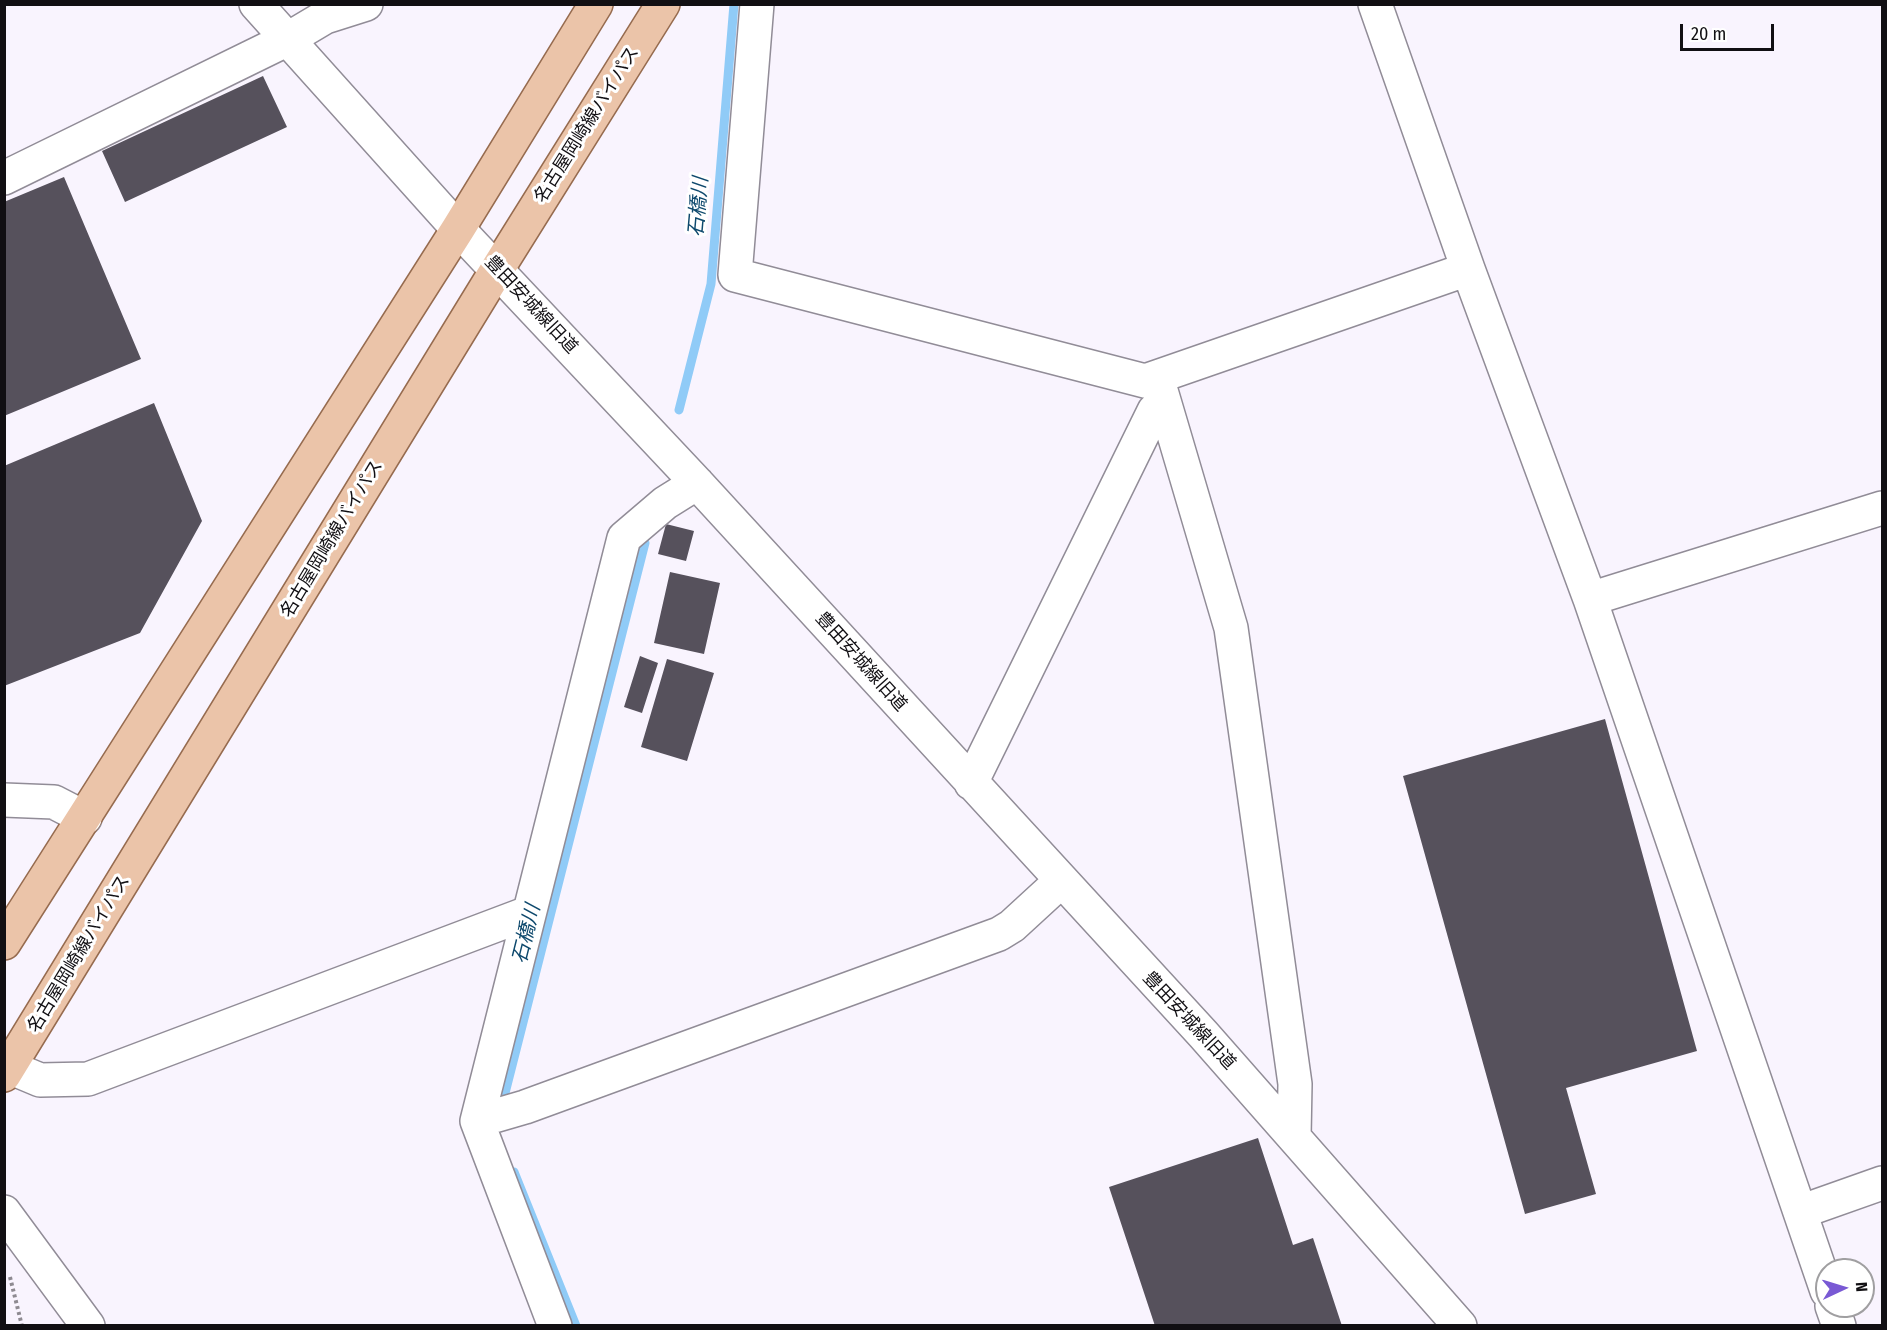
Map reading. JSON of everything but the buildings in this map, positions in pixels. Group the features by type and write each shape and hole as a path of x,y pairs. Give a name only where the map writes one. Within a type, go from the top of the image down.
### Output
{"main road":[{"path":"4,943 458,229 596,4"},
{"name":"名古屋岡崎線バイパス","path":"7,1071 498,268 663,4"}],"street":[{"name":"豊田安城線旧道","path":"255,4 458,229 498,268 697,483 1061,881 1294,1137 1460,1326"},
{"path":"4,178 288,39 325,17 366,4"},
{"path":"757,4 735,275 1145,381 1160,389 1231,628 1295,1084 1294,1137"},
{"path":"1375,4 1468,269 1590,599 1816,1258"},
{"path":"1160,389 1468,269"},
{"path":"971,783 1154,411 1160,389"},
{"path":"555,1326 481,1119 528,913 624,538 665,503 697,483"},
{"path":"1590,599 1882,508"},
{"path":"4,800 54,802 85,818"},
{"path":"481,1119 525,1107 999,934 1012,926 1061,881"},
{"path":"7,1071 40,1080 88,1079 528,913"},
{"path":"1800,1212 1882,1183"},
{"path":"4,1212 88,1326"}],"path":[{"path":"9,1273 22,1326"}],"waterway":[{"name":"石橋川","path":"679,410 711,284 734,4"},
{"name":"石橋川","path":"502,1105 645,543"},
{"name":"石橋川","path":"514,1172 576,1326"}]}
